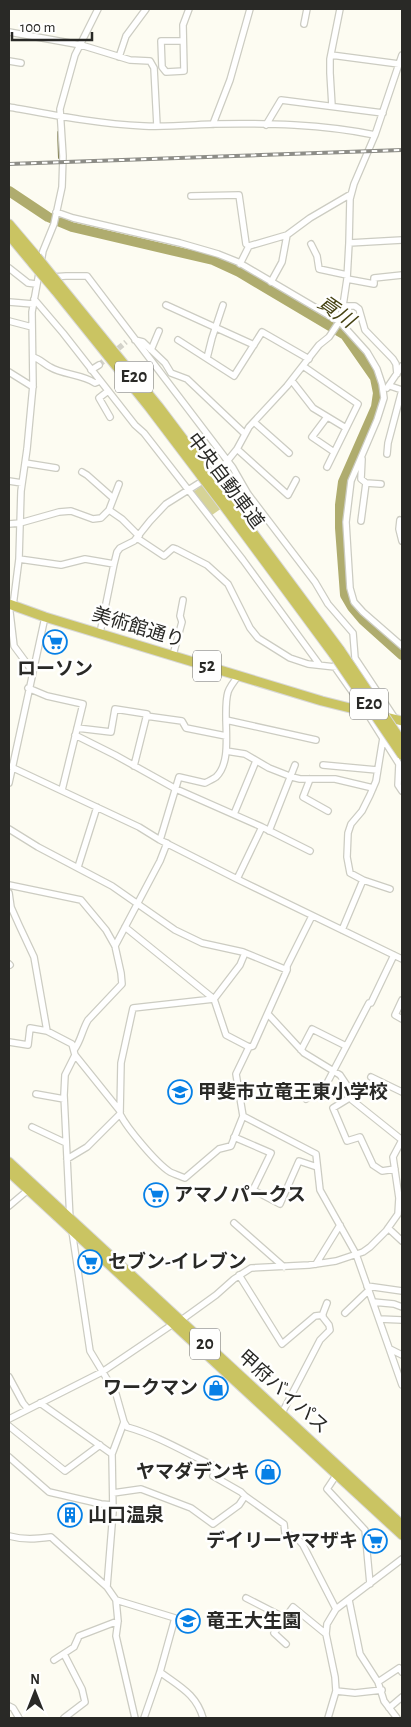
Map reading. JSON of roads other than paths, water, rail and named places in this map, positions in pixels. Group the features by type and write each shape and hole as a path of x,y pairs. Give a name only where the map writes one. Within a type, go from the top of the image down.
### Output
{"highway":[{"name":"中央自動車道","path":"9,224 38,257 56,287 149,407 205,474 402,742"},
{"name":"中央自動車道","path":"9,235 38,257"},
{"name":"美術館通り","path":"10,605 314,699 399,720"},
{"name":"中央自動車道","path":"337,652 402,754"},
{"name":"甲府バイパス","path":"9,1162 402,1534"},
{"name":"甲府バイパス","path":"9,1172 72,1232 282,1413 402,1525"}],"street":[{"path":"32,673 14,646 10,622 10,605 19,559 22,483 33,387 33,302 37,282 38,257 54,224 62,187 63,165 60,109 75,56 98,9"},
{"path":"119,57 126,36 146,9"},
{"path":"183,41 161,41 162,67 166,72 184,71 183,41 182,25 190,9"},
{"path":"213,124 230,80 250,9"},
{"path":"304,24 307,9"},
{"path":"332,106 331,55 340,9"},
{"path":"9,32 81,45 130,60 150,61 154,68 157,126"},
{"path":"100,633 114,564 120,548 134,541 166,504 220,470 237,449 254,422 292,381 319,345 329,337 339,323 344,306 347,277 351,194 375,135 402,54"},
{"path":"331,55 399,64"},
{"path":"9,61 21,63"},
{"path":"266,124 281,100 383,113"},
{"path":"9,107 61,116 145,126 266,124 312,126 375,135"},
{"path":"240,264 249,246 287,235 310,218 351,194"},
{"path":"191,196 239,195 246,244 249,246"},
{"path":"56,213 218,254 272,282 339,323 354,336 367,352 377,369 383,390 383,406 351,481 346,522 348,570 352,598 362,612 402,646"},
{"path":"272,282 282,262 287,235"},
{"path":"350,243 402,240"},
{"path":"311,244 319,269 374,284 374,278 402,275"},
{"path":"9,268 28,283 66,276 87,276 227,461 248,494 315,582 328,604 352,633 355,658 399,720 402,729"},
{"path":"9,302 33,302 100,380 243,560 319,664"},
{"path":"207,358 223,304"},
{"path":"166,305 254,345"},
{"path":"344,306 355,306 359,309 365,330 393,359 396,364 397,374"},
{"path":"9,321 32,327"},
{"path":"151,350 159,331"},
{"path":"178,340 234,376 262,332 309,358"},
{"path":"126,342 133,339 142,342 166,363 171,373 187,379 245,434"},
{"path":"33,357 66,374 91,380 95,383 100,380"},
{"path":"91,370 99,365"},
{"path":"302,366 358,404 327,467"},
{"path":"383,390 390,386 402,366"},
{"path":"9,380 11,373 33,387"},
{"path":"292,381 313,408 346,428"},
{"path":"387,454 388,443 402,390 390,386"},
{"path":"108,391 99,398 110,417"},
{"path":"327,416 312,437 334,452"},
{"path":"254,422 289,453"},
{"path":"237,449 288,495 296,480"},
{"path":"362,455 361,479 366,483 380,484"},
{"path":"25,462 56,468"},
{"path":"82,472 113,498"},
{"path":"9,481 22,483"},
{"path":"361,521 366,483"},
{"path":"9,524 71,511 93,519 101,518 109,510 119,484"},
{"path":"109,510 122,519 138,537 164,556 173,548 207,565 228,584 250,628 258,638 290,658 308,664 363,670"},
{"path":"402,520 400,520 399,528 402,541"},
{"path":"19,559 60,564 85,559 114,564"},
{"path":"174,655 182,622 180,616 183,600"},
{"path":"9,784 10,767 45,617"},
{"path":"334,666 367,713 399,764 398,785 402,791"},
{"path":"160,840 179,777 206,783 217,776 224,761 226,751 228,692 239,675"},
{"path":"28,688 47,696 83,704 62,790"},
{"path":"77,728 112,732 115,709 182,721 186,728 226,736"},
{"path":"134,766 146,716"},
{"path":"226,720 316,740"},
{"path":"75,735 176,789 234,814 310,851"},
{"path":"383,738 373,788 362,811 351,824 348,833 347,857 350,873 363,880 390,889"},
{"path":"226,751 245,754 292,777 335,779 373,788"},
{"path":"234,814 256,760"},
{"path":"269,831 292,777 295,765"},
{"path":"323,765 377,770"},
{"path":"10,767 139,827 167,844 236,879 402,959"},
{"path":"310,779 303,797 328,811"},
{"path":"78,867 97,807"},
{"path":"236,879 262,827"},
{"path":"9,829 38,847 112,886 174,930 195,940 245,953 287,970"},
{"path":"115,946 167,844"},
{"path":"342,930 363,880"},
{"path":"9,885 81,900 106,930 115,946 122,973 122,984 84,1026 79,1044 65,1075 64,1099 70,1219 90,1351 116,1394 127,1427 148,1433 218,1468 213,1476 241,1492 284,1524 285,1533 298,1539 303,1545 336,1609"},
{"path":"9,893 11,907 34,957 47,1030"},
{"path":"9,1042 28,1045 30,1028 47,1030 72,1044 74,1053 120,1113 126,1126 169,1171 185,1178 219,1149 231,1146 243,1116 236,1074 249,1047 253,1046 287,970 287,966 312,916"},
{"path":"125,928 214,999 226,1035 249,1047"},
{"path":"67,1159 87,1147 120,1113 120,1063 133,1008 214,999 240,965 245,953"},
{"path":"306,1100 326,1085 368,1003 371,1003 394,955"},
{"path":"402,1000 395,1015 402,1018"},
{"path":"9,1419 102,1372 177,1323 216,1295 239,1275 251,1268 316,1264 336,1261 356,1254 370,1247 388,1228 400,1211 393,1157 402,1140 352,1100 350,1090 340,1075 304,1053 268,1014"},
{"path":"301,1050 312,1029 346,1046"},
{"path":"371,1077 402,1092"},
{"path":"36,1094 64,1099"},
{"path":"352,1097 333,1108 347,1141 360,1137 373,1165 382,1171 395,1169"},
{"path":"243,1116 316,1154 320,1190 356,1254 402,1385"},
{"path":"32,1126 66,1143"},
{"path":"234,1137 271,1152 253,1190 280,1204 299,1161 317,1167"},
{"path":"9,1206 28,1190"},
{"path":"234,1223 284,1266"},
{"path":"316,1264 340,1225"},
{"path":"388,1228 402,1241"},
{"path":"239,1275 282,1344 315,1316 323,1315"},
{"path":"368,1288 402,1291"},
{"path":"345,1313 368,1288"},
{"path":"373,1302 394,1304 402,1307"},
{"path":"282,1413 320,1340 330,1330 323,1315 327,1303"},
{"path":"379,1319 402,1320"},
{"path":"390,1349 402,1355"},
{"path":"9,1377 28,1409"},
{"path":"40,1403 112,1454"},
{"path":"107,1587 113,1505 112,1454 124,1422"},
{"path":"9,1426 65,1471 100,1445"},
{"path":"9,1457 49,1492 113,1505"},
{"path":"337,1474 327,1489 365,1530 370,1584"},
{"path":"113,1493 141,1489 191,1508 213,1524 239,1505 245,1496"},
{"path":"9,1536 35,1540 51,1537 86,1566 107,1587 116,1600 118,1620 116,1636 135,1718"},
{"path":"328,1718 336,1690 326,1634 327,1624 336,1609 402,1559"},
{"path":"246,1598 285,1618"},
{"path":"116,1600 176,1618 144,1718"},
{"path":"349,1600 360,1654 378,1682 384,1701 397,1718"},
{"path":"286,1644 274,1633 293,1607 326,1634"},
{"path":"54,1660 74,1647 79,1636 118,1620"},
{"path":"64,1654 82,1689 85,1702 64,1718"},
{"path":"378,1682 399,1668 402,1672"},
{"path":"160,1672 191,1695 200,1706 203,1718"},
{"path":"336,1690 355,1693 382,1690"},
{"path":"389,1708 402,1698"},
{"path":"9,1706 13,1708 19,1718"}],"waterway":[{"path":"58,132 59,158"},
{"name":"貢川","path":"9,191 48,217 72,227 213,260 239,272 345,335 375,378 378,393 376,407 343,482 340,528 345,595 363,620 402,655"}],"tunnel":[{"path":"99,365 126,342"}],"railway":[{"path":"9,164 402,150"}],"place":[{"name":"ローソン","path":"55,642"},
{"name":"甲斐市立竜王東小学校","path":"180,1092"},
{"name":"アマノパークス","path":"156,1195"},
{"name":"セブン-イレブン","path":"90,1262"},
{"name":"ワークマン","path":"216,1388"},
{"name":"ヤマダデンキ","path":"268,1472"},
{"name":"山口温泉","path":"70,1515"},
{"name":"デイリーヤマザキ","path":"375,1541"},
{"name":"竜王大生園","path":"188,1621"}]}
